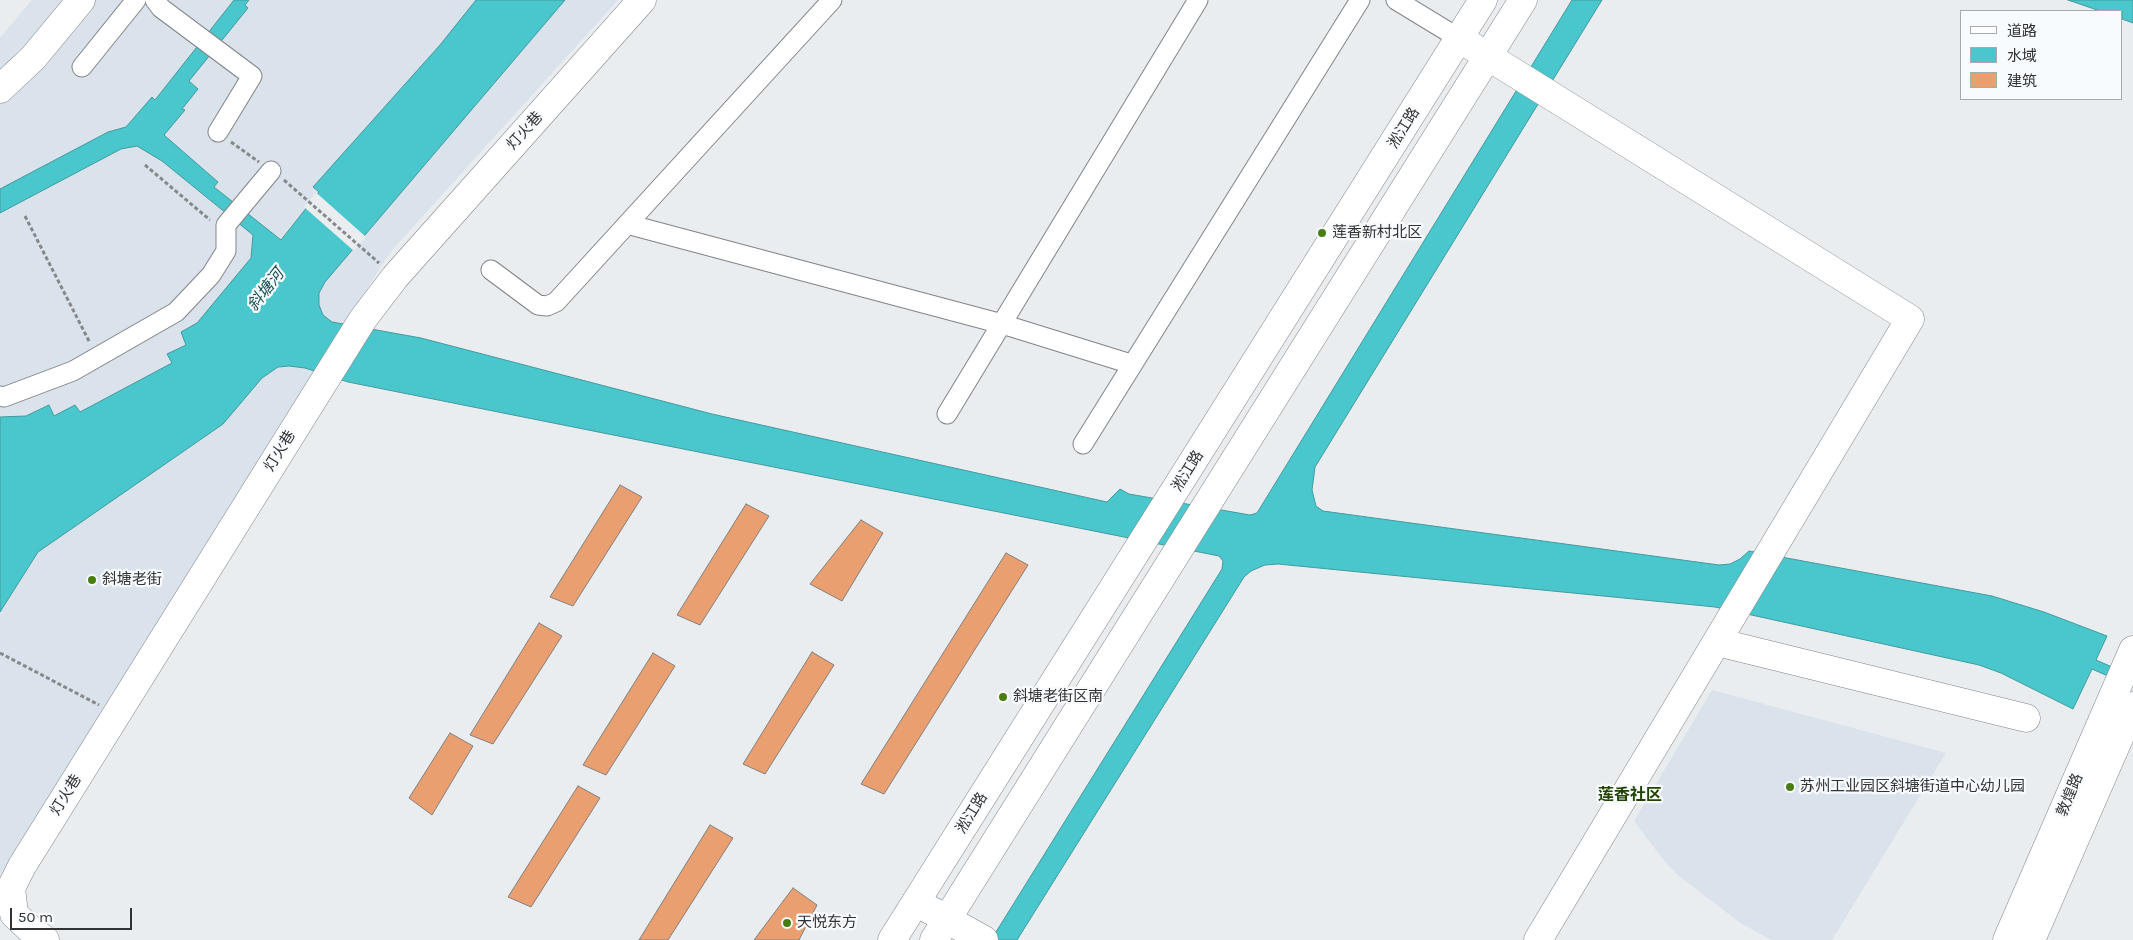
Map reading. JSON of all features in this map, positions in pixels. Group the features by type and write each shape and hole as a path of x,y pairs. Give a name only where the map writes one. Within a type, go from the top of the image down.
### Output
{"street":[{"path":"0,89 33,58 81,0"},
{"path":"82,67 136,0"},
{"path":"155,0 161,8 252,76 218,132"},
{"name":"灯火巷","path":"45,940 14,914 11,888 22,866 363,319 395,277 642,0"},
{"path":"491,270 538,305 546,306 556,302 832,0"},
{"path":"947,414 1198,0"},
{"path":"1083,444 1131,364 1360,0"},
{"path":"1396,0 1910,319 1538,940"},
{"name":"淞江路","path":"892,940 1483,0"},
{"path":"940,930 1523,0"},
{"path":"0,396 4,397 73,371 176,312 211,275 226,251 226,225 271,170"},
{"path":"627,224 1002,324 1131,364"},
{"path":"1717,642 2026,718"},
{"name":"敦煌路","path":"2007,940 2126,667"},
{"name":"敦煌路","path":"2031,940 2133,706"},
{"path":"916,902 940,930 979,937"}],"path":[{"path":"145,165 226,234"},
{"path":"294,188 371,257"},
{"path":"25,216 97,357"},
{"path":"0,652 117,714"}],"shaded area":[{"name":"斜塘老街","path":"32,0 618,0 394,248 0,875 0,38"},
{"name":"苏州工业园区斜塘街道中心幼儿园","path":"1712,690 1946,753 1832,940 1771,940 1739,922 1679,876 1665,862 1634,821"}],"water":[{"name":"斜塘河","path":"234,0 249,0 245,5 248,8 189,81 198,89 182,109 185,110 164,135 218,182 214,187 281,240 319,192 313,187 440,45 476,0 565,0 325,282 319,293 319,305 323,315 332,322 421,338 712,414 1107,502 1120,489 1129,494 1250,515 1257,513 1572,0 1602,0 1315,467 1312,490 1316,506 1323,511 1719,565 1730,564 1740,559 1749,551 1992,596 2044,612 2107,636 2096,660 2133,676 2133,687 2092,669 2073,709 2001,673 1979,665 1715,607 1278,564 1265,565 1251,571 1244,577 1017,940 991,940 1222,569 1223,561 1219,556 348,382 305,368 289,366 278,367 262,378 223,424 38,552 0,612 0,417 26,416 49,405 54,416 75,405 80,412 172,363 167,354 186,345 181,332 197,323 251,258 253,235 162,161 137,146 121,149 0,213 0,189 108,132 126,127 152,97 155,100"},
{"path":"2068,0 2133,0 2133,23 2123,19 2123,10 2097,10"}],"pier":[{"path":"316,192 366,237 354,251 304,207"}],"building":[{"path":"620,485 642,497 573,606 550,597"},
{"path":"746,504 769,516 700,625 677,615"},
{"path":"861,520 883,533 842,601 810,584"},
{"path":"1006,553 1028,565 884,794 861,784"},
{"path":"539,623 562,636 493,744 470,735"},
{"path":"812,652 834,665 765,774 743,764"},
{"path":"653,653 675,666 606,775 583,765"},
{"path":"450,733 473,746 432,815 409,798"},
{"path":"578,786 600,798 531,907 508,897"},
{"path":"710,825 733,838 668,940 639,940"},
{"name":"天悦东方","path":"793,888 817,905 799,940 754,940"}],"place":[{"name":"莲香新村北区","path":"1322,233"},
{"name":"斜塘老街","path":"92,580"},
{"name":"斜塘老街区南","path":"1003,697"},
{"name":"苏州工业园区斜塘街道中心幼儿园","path":"1790,787"},
{"name":"天悦东方","path":"787,923"}],"district":[{"name":"莲香社区","path":"1630,795"}]}
